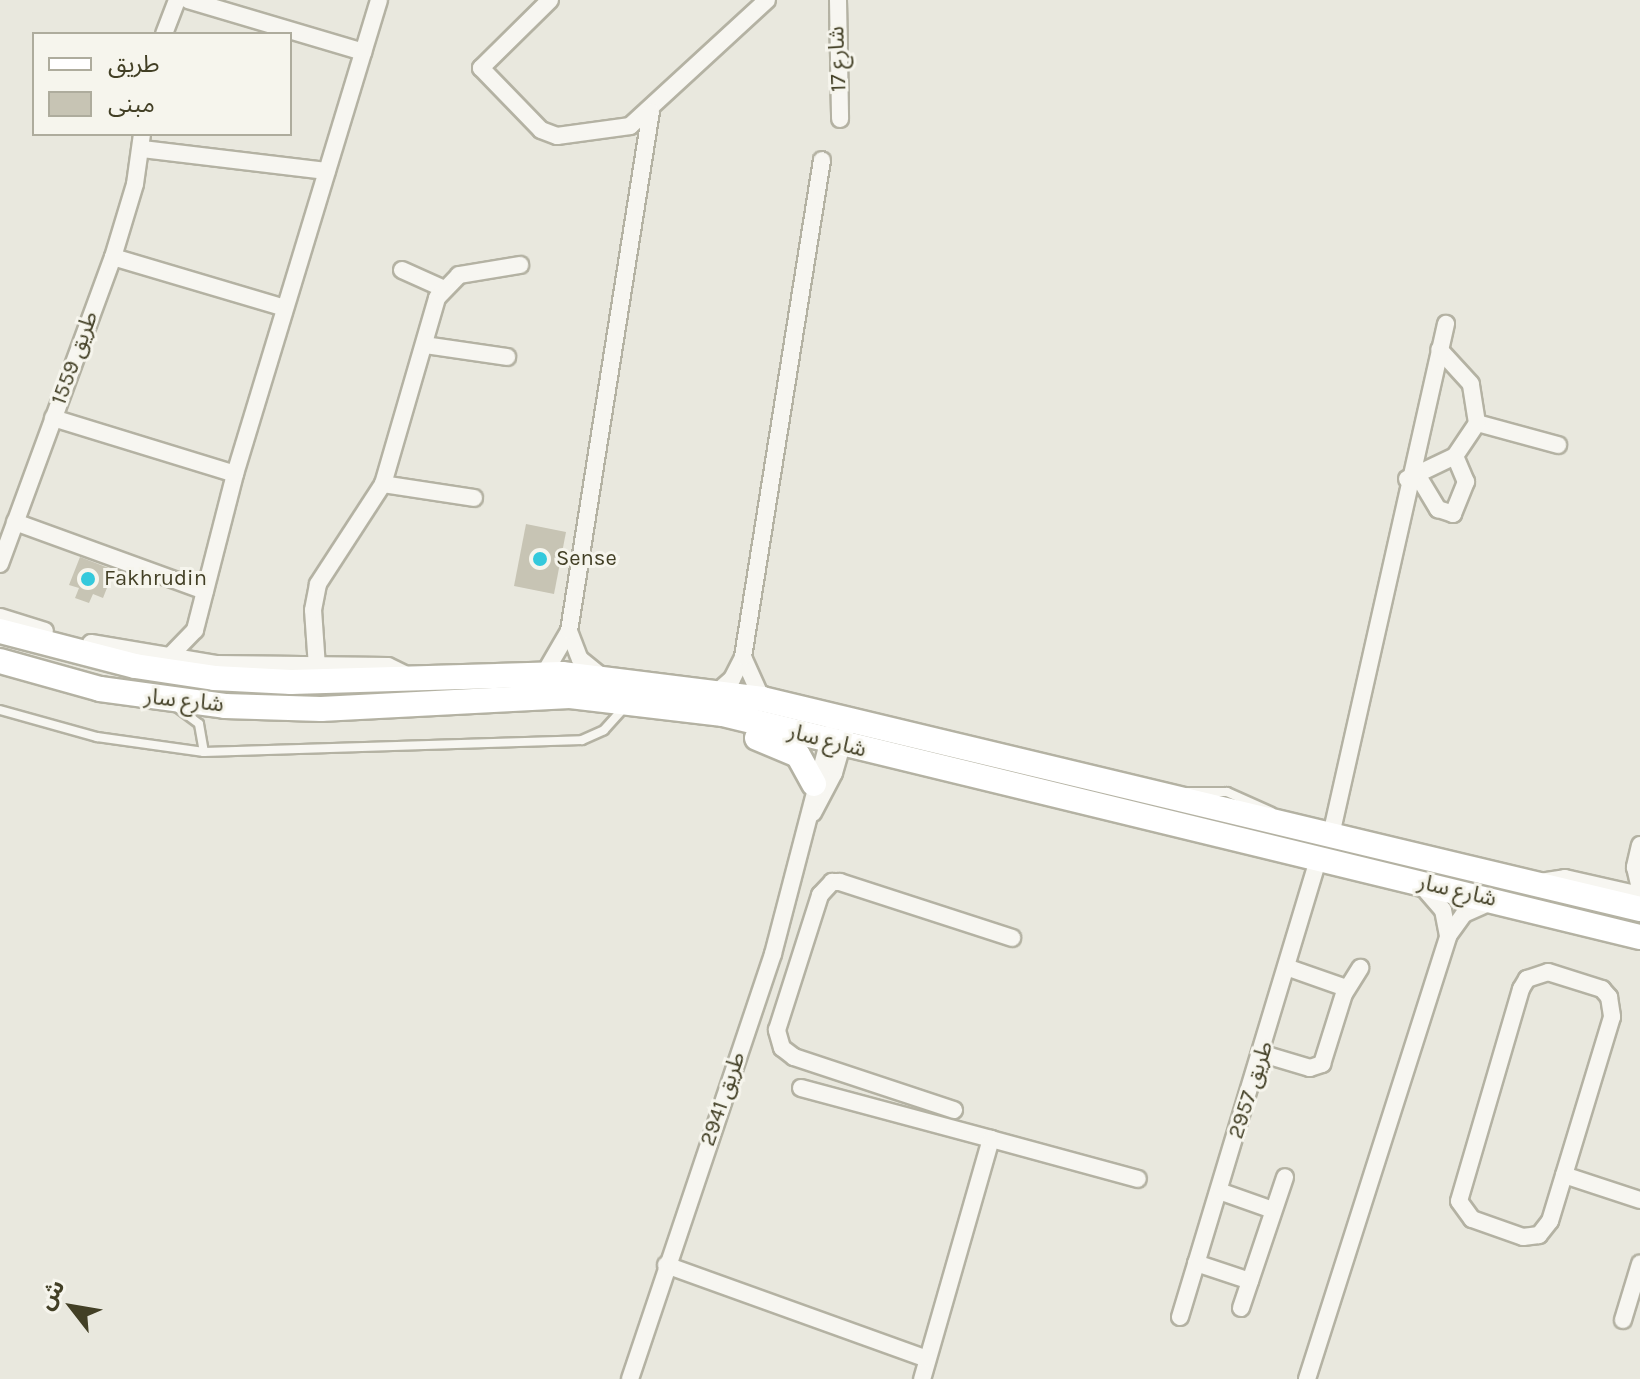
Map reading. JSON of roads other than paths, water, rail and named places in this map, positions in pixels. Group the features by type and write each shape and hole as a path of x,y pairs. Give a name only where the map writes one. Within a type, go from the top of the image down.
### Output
{"street":[{"path":"165,32 177,0"},
{"path":"188,0 363,52"},
{"path":"168,658 195,630 235,474 379,0"},
{"path":"550,0 485,61 483,75 548,135 630,126 651,111 767,0"},
{"name":"شارع 17","path":"838,0 840,119"},
{"path":"544,674 569,631 651,111"},
{"path":"142,142 327,171"},
{"name":"طريق 1559","path":"0,564 113,257 142,142"},
{"path":"717,692 732,679 743,657 822,160"},
{"path":"113,257 285,308"},
{"path":"317,667 313,610 318,584 383,484 442,288 459,275 520,265"},
{"path":"402,270 442,288"},
{"path":"1331,835 1446,324"},
{"path":"425,345 507,357"},
{"path":"1413,478 1455,456 1477,423 1471,384 1439,349"},
{"path":"53,418 235,474"},
{"path":"1477,423 1558,445"},
{"path":"1413,478 1438,509 1453,514 1466,482 1455,456"},
{"path":"383,484 474,498"},
{"path":"15,522 205,591"},
{"path":"0,617 67,637 168,658 217,664 388,666 412,678"},
{"path":"195,630 205,652 217,664"},
{"name":"شارع سار","path":"0,631 135,666 214,678 291,682 544,674 601,676 762,699 1640,909"},
{"path":"569,631 580,659 601,676"},
{"path":"743,657 762,699"},
{"name":"شارع سار","path":"3,664 163,700 321,709 530,696 677,706 1640,937"},
{"path":"677,706 702,721 789,749 806,764 814,784"},
{"name":"طريق 2941","path":"810,818 828,788 842,719"},
{"name":"طريق 2941","path":"630,1379 773,954 810,818 814,784 835,744"},
{"path":"1640,845 1635,867 1640,888"},
{"name":"طريق 2957","path":"1180,1317 1263,1054 1318,861"},
{"path":"1609,887 1635,867"},
{"path":"1537,883 1565,878 1640,895"},
{"path":"954,1110 782,1048 777,1030 820,895 832,882 1012,938"},
{"path":"1418,882 1443,910 1448,936"},
{"path":"1307,1379 1448,936 1464,914 1497,901"},
{"path":"773,954 798,963"},
{"path":"1289,968 1346,988"},
{"path":"1263,1054 1319,1067 1346,988 1360,968"},
{"path":"1548,972 1602,989 1613,1006 1564,1175 1546,1229 1531,1238 1472,1219 1459,1201 1521,989 1527,979 1548,972"},
{"path":"801,1088 1138,1179"},
{"path":"922,1379 991,1139"},
{"path":"1564,1175 1640,1200"},
{"path":"1241,1308 1285,1177"},
{"path":"1219,1191 1273,1210"},
{"path":"1196,1263 1250,1281"},
{"path":"1623,1320 1640,1264"},
{"path":"666,1265 927,1359"}],"lane":[{"path":"163,700 195,719 204,752"},
{"path":"0,710 97,737 204,752 573,741 597,735 630,701"}],"place":[{"name":"Sense","path":"540,559"},
{"name":"Fakhrudin","path":"88,579"}]}
